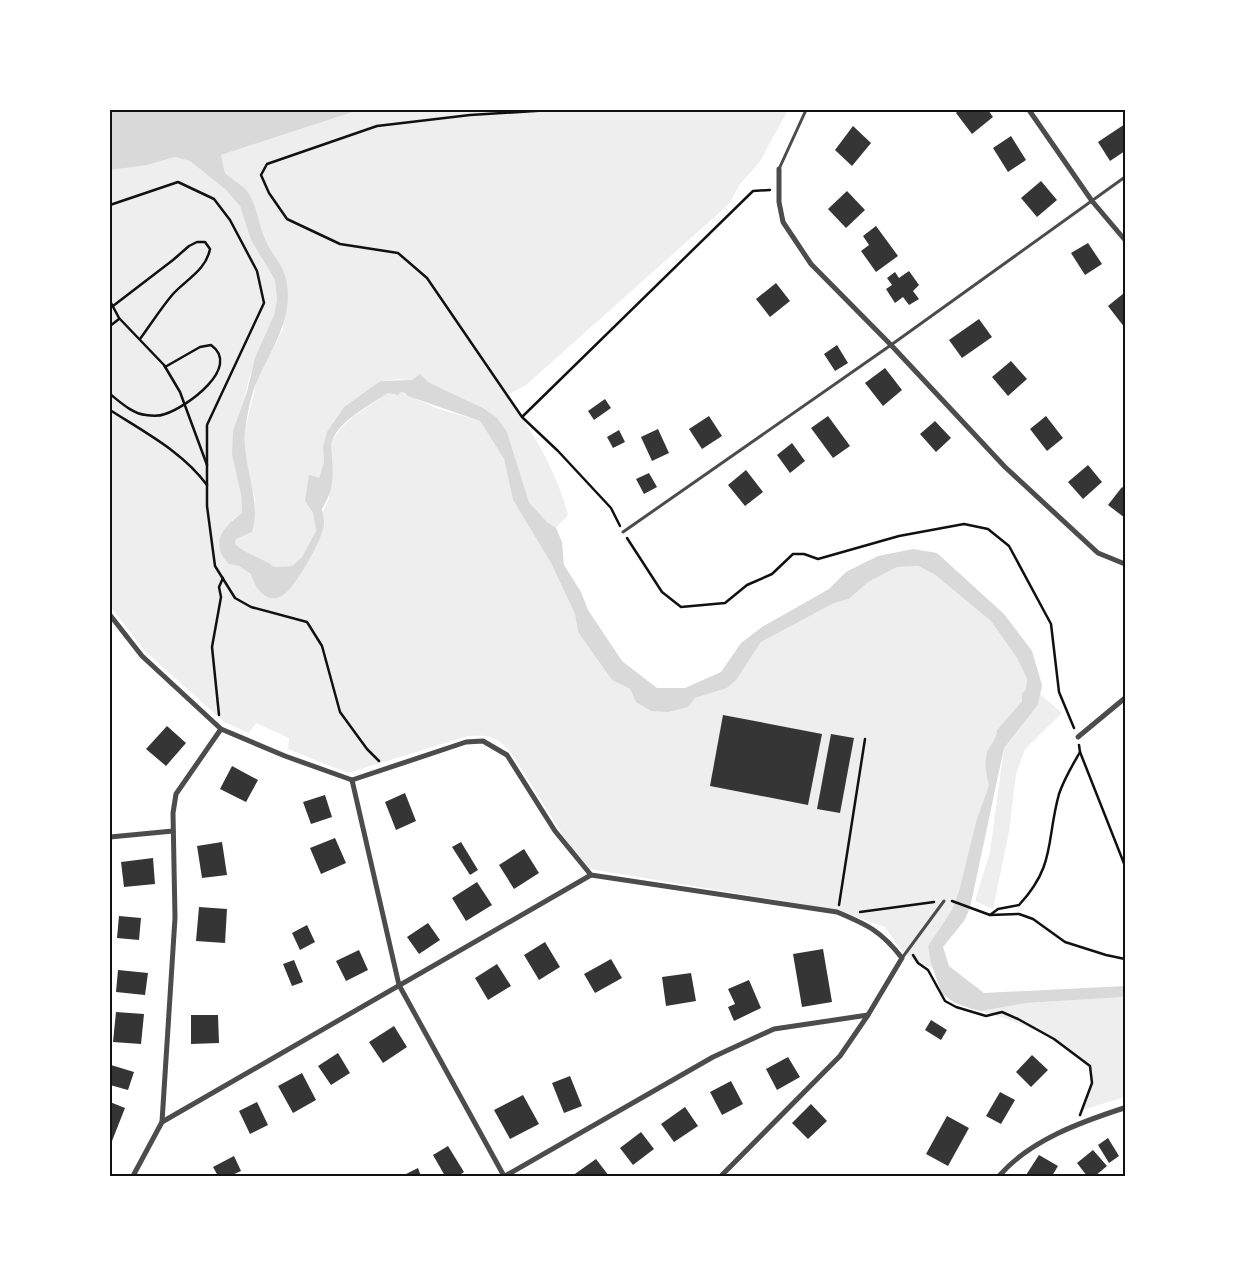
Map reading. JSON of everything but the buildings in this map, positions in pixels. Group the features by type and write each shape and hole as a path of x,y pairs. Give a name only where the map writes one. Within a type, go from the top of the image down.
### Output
{"street":[{"path":"1030,110 1092,201 1125,240"},
{"path":"779,169 779,189 783,222 811,264 891,345 1005,467 1098,553 1125,564"},
{"path":"110,615 142,656 221,729 285,756 352,780 388,770 466,742 483,741 507,755 555,832 591,876"},
{"path":"1078,737 1125,698"},
{"path":"133,1176 162,1122 175,918 173,813 176,794 221,729"},
{"path":"352,780 399,985 504,1176 713,1056 774,1029 868,1015"},
{"path":"110,837 173,830"},
{"path":"162,1122 591,876 837,912 865,924 886,937 902,958 868,1015 840,1056 721,1176"},
{"path":"999,1176 1041,1142 1124,1108"}],"lane":[{"path":"779,169 806,110"},
{"path":"623,532 891,345 1125,177"},
{"path":"902,958 944,901"}],"path":[{"path":"551,110 470,115 377,126 267,164 261,175 269,193 288,219 340,244 398,253 427,278 522,417 558,451 611,508 623,532 662,592 681,606 725,603 746,585 772,574 793,554 804,554 818,559 899,536 964,524 988,529 1009,546 1052,624 1059,692 1078,737 1080,752 1125,866"},
{"path":"110,205 178,182 214,199 230,220 257,271 264,303 207,425 209,469 207,506 215,566 235,598 252,607 307,622 322,646 340,712 367,749 388,770"},
{"path":"522,417 752,191 779,189"},
{"path":"113,306 174,260 189,246 197,242 205,242 210,249 208,259 203,267 173,294 140,339"},
{"path":"110,301 119,318 166,367 185,404 209,469"},
{"path":"110,326 119,318"},
{"path":"110,394 127,408 144,416 164,415 185,404 219,372 222,360 218,350 211,345 200,347 166,367"},
{"path":"110,410 156,440 196,470 208,486"},
{"path":"221,729 212,647 221,597 219,587 223,578"},
{"path":"865,739 837,912 868,912 944,901"},
{"path":"990,915 998,909 1019,906 1038,881 1048,858 1060,793 1080,752"},
{"path":"952,901 990,915 1019,914 1032,919 1065,942 1125,959"},
{"path":"913,942 912,954 918,963 928,970 945,1000 956,1007 986,1016 1002,1012 1018,1019 1077,1054 1090,1066 1092,1083 1074,1127"}],"shaded area":[{"path":"110,110 359,110 221,155 225,173 243,187 251,198 265,239 283,270 288,289 288,303 285,316 276,342 256,385 245,431 246,457 255,507 252,532 236,539 235,544 274,567 292,566 302,557 316,531 313,513 305,501 309,475 319,478 324,462 323,447 327,432 344,407 380,381 412,380 420,374 428,382 483,408 497,418 507,432 529,502 547,522 556,528 562,542 564,565 581,592 588,610 622,661 657,688 685,688 721,672 741,643 762,627 829,589 846,572 878,556 913,549 937,553 1004,614 1032,651 1042,685 1038,705 1004,748 970,908 964,921 943,947 949,966 984,993 1125,986 1125,997 1026,1003 981,1011 955,1003 942,994 931,963 928,946 952,910 959,891 976,822 989,785 986,769 987,753 997,730 1022,701 1022,694 1026,689 1027,679 1017,658 991,621 934,574 918,566 897,567 868,582 849,599 834,603 761,642 736,680 727,688 695,698 688,707 668,712 651,711 636,702 630,689 612,680 578,632 575,614 551,563 513,500 504,459 480,421 401,392 398,395 388,393 348,420 336,433 331,444 332,484 329,496 322,509 323,531 315,549 287,592 275,598 269,598 264,595 256,586 251,574 239,566 229,564 223,556 219,542 224,530 242,513 241,494 232,455 233,431 247,392 255,358 274,315 277,300 275,280 251,240 240,206 226,190 190,161 175,157 147,165 110,170"},
{"path":"359,110 788,110 759,163 740,184 729,204 525,386 507,395 543,453 563,499 568,515 556,528 547,522 529,502 507,432 483,408 428,382 398,379 380,381 344,407 323,447 324,462 319,478 313,477 305,501 313,513 316,532 302,557 292,566 274,567 235,544 236,539 252,532 255,499 245,460 245,430 257,380 283,329 285,274 265,240 251,199 225,173 221,155"},
{"path":"175,157 190,161 226,190 240,206 251,240 275,280 277,300 274,315 249,378 232,455 241,492 242,513 232,520 229,564 239,566 287,592 325,523 322,514 329,498 331,442 342,427 354,416 388,393 397,395 401,392 436,408 480,421 504,459 513,500 551,563 575,614 578,632 612,680 630,689 636,702 695,698 727,688 736,679 761,642 834,603 849,599 868,582 897,567 918,566 934,574 991,621 1017,658 1027,679 1026,689 1022,701 997,730 989,750 986,773 989,785 976,822 959,891 952,910 928,946 933,968 918,963 901,950 885,927 833,909 590,869 581,864 512,754 498,740 482,736 468,736 348,773 288,749 289,738 256,723 249,733 224,722 145,651 110,606 110,169 147,165"},
{"path":"1040,694 1062,713 1025,749 1016,774 1009,832 993,909 975,901 990,852 1004,748 1038,705"},
{"path":"1125,997 1125,1097 1082,1110 1092,1083 1090,1066 1065,1047 1039,1032 981,1011 1026,1003"}]}
